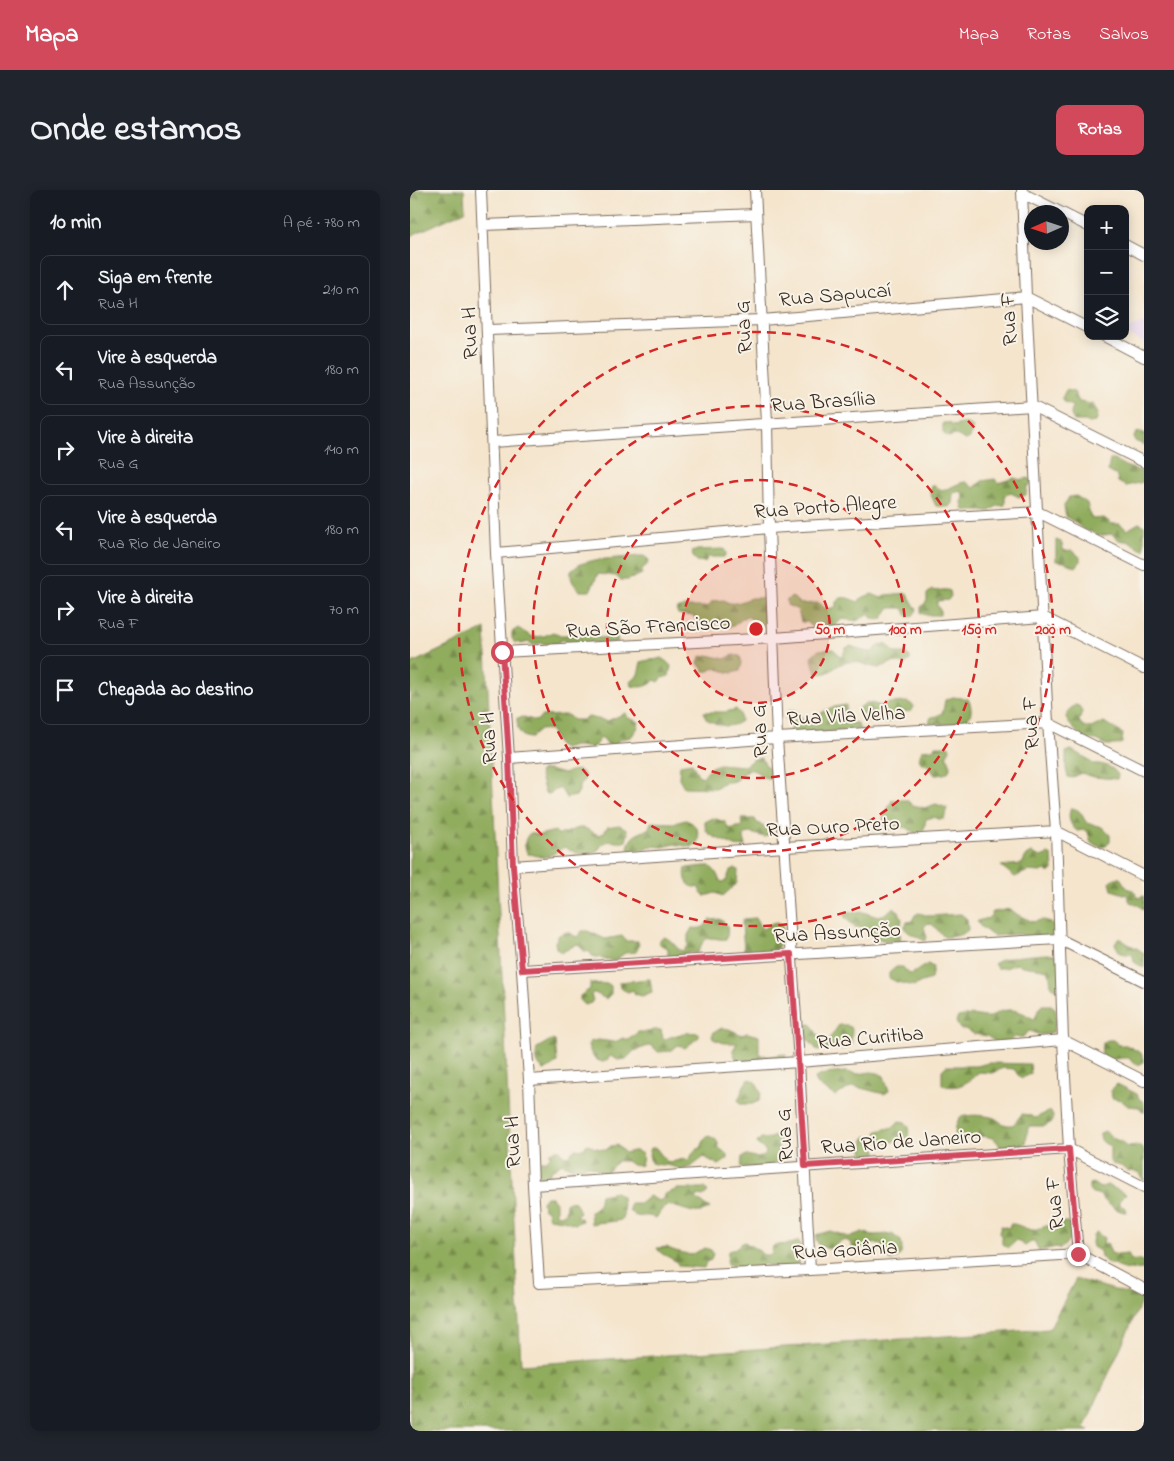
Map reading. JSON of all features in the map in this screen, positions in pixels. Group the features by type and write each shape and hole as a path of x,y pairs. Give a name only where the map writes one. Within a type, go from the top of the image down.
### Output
{"street":[{"name":"Rua H","path":"481,190 496,553 509,758 513,866 529,1080 539,1283"},
{"name":"Rua G","path":"755,190 762,320 777,738 799,1062 810,1270"},
{"path":"1022,191 1047,205"},
{"name":"Rua F","path":"1022,191 1048,723 1056,831 1063,1040 1069,1149 1078,1254"},
{"path":"483,225 756,214"},
{"path":"1069,217 1084,224"},
{"path":"1129,248 1144,255"},
{"path":"1026,296 1084,326"},
{"name":"Rua Sapucaí","path":"488,330 762,320 1026,296"},
{"path":"1112,340 1144,357"},
{"path":"1032,406 1144,462"},
{"name":"Rua Brasília","path":"492,442 1032,406"},
{"name":"Rua Porto Alegre","path":"496,553 769,528 1038,512 1144,565"},
{"path":"1043,617 1144,668"},
{"name":"Rua São Francisco","path":"502,652 774,638 1043,617"},
{"name":"Rua Vila Velha","path":"509,758 777,738 1048,723 1144,771"},
{"path":"1056,831 1144,876"},
{"name":"Rua Ouro Preto","path":"513,866 1056,831"},
{"name":"Rua Assunção","path":"522,970 1059,939 1144,981"},
{"path":"1063,1040 1144,1081"},
{"name":"Rua Curitiba","path":"529,1080 799,1062 1063,1040"},
{"path":"1069,1149 1144,1187"},
{"name":"Rua Rio de Janeiro","path":"533,1185 1069,1149"},
{"path":"1078,1254 1144,1289"},
{"name":"Rua Goiânia","path":"539,1283 810,1270 1078,1254"}],"shaded area":[{"path":"1144,322 1144,343 1129,335 1129,329"}],"green space":[{"path":"410,190 464,190 465,211 410,236"},
{"path":"1066,390 1074,392 1079,402 1093,404 1098,414 1096,422 1074,421 1071,415 1072,406 1065,403 1062,398"},
{"path":"943,423 949,423 953,426 966,423 970,425 973,427 970,438 966,440 956,435 948,437 943,433"},
{"path":"1136,433 1144,433 1144,445 1135,441 1134,437"},
{"path":"1110,459 1142,472 1143,482 1126,486 1118,482 1117,476 1108,471"},
{"path":"1014,478 1021,480 1029,478 1032,481 1032,484 1027,486 1026,495 1019,497 1011,493 1005,495 1005,505 997,506 990,511 967,511 963,509 962,502 964,498 961,491 953,493 952,503 949,507 936,506 930,493 932,486 942,490 966,482 974,488 982,481 995,479 998,483"},
{"path":"1076,496 1087,503 1090,516 1093,519 1104,518 1112,524 1120,524 1127,530 1139,523 1144,526 1144,550 1131,542 1119,540 1112,534 1096,536 1066,517 1064,506 1069,497"},
{"path":"1056,540 1061,542 1064,551 1072,550 1080,557 1080,562 1076,567 1056,561"},
{"path":"724,549 726,553 724,557 708,557 705,562 697,561 693,557 692,552 697,550"},
{"path":"644,556 649,560 648,564 642,569 642,574 628,580 620,580 616,576 598,574 590,591 580,591 572,580 571,571 580,564 595,560"},
{"path":"932,590 950,591 951,596 948,600 937,601 940,615 921,613 921,607 927,601 927,594"},
{"path":"907,593 917,610 912,617 907,616 903,608 889,608 882,619 874,619 868,614 857,621 842,619 833,628 825,626 815,630 807,622 801,622 798,610 787,605 787,600 790,597 800,604 818,603 826,609 836,607 836,602 842,598 859,602 861,598 872,594 881,598 886,595"},
{"path":"751,598 763,598 770,607 769,623 764,626 746,616 733,626 728,627 718,623 699,624 694,616 678,614 676,610 684,607 709,606 712,601 724,600 734,603"},
{"path":"518,628 532,637 544,636 553,632 559,635 583,635 590,628 594,629 598,638 617,637 618,642 600,644 594,642 579,645 561,640 555,645 540,643 533,645 529,642 521,644 515,643 512,638 512,632"},
{"path":"485,629 521,1365 1049,1329 1076,1279 1143,1298 1084,1428 1089,1431 410,1431 410,664"},
{"path":"886,643 895,653 905,653 910,657 910,660 905,664 893,662 879,668 856,662 848,662 839,665 829,672 816,673 811,656 819,650 833,649 842,657 846,648 851,646 872,652 880,645"},
{"path":"708,655 725,659 733,655 740,656 742,663 740,671 731,673 714,668 704,671 698,663 700,657"},
{"path":"661,658 671,666 669,676 662,678 659,682 655,680 644,686 632,686 630,681 637,676 641,662"},
{"path":"953,697 968,699 970,703 971,710 965,723 962,726 929,723 931,717 943,712 945,700"},
{"path":"908,702 914,706 912,711 898,712 892,721 886,723 880,721 868,722 866,716 860,713 859,708 866,703 881,706 890,703"},
{"path":"846,705 847,713 844,717 844,723 857,723 860,729 793,735 790,730 791,724 787,722 785,717 787,712 793,709 798,712 805,723 828,709"},
{"path":"1075,705 1079,706 1082,712 1079,721 1083,726 1091,728 1104,722 1123,734 1122,743 1106,745 1097,740 1083,739 1069,724 1066,717 1070,709"},
{"path":"736,709 740,714 741,721 728,726 719,725 706,719 704,712 726,712"},
{"path":"626,713 628,718 639,722 637,729 631,737 621,739 615,745 608,745 603,738 600,738 595,746 590,748 576,746 564,749 558,746 551,730 540,730 531,738 527,738 521,734 517,722 517,718 524,717 536,721 542,716 565,715 568,715 573,720 583,720 588,717 607,721"},
{"path":"935,746 949,746 950,749 946,756 950,762 950,767 948,772 943,774 935,775 928,765 920,760 922,750 933,749"},
{"path":"1071,750 1088,759 1093,764 1111,768 1118,775 1117,779 1094,777 1081,773 1072,778 1068,777 1066,752"},
{"path":"761,758 768,768 774,770 776,775 774,777 760,776 758,772 749,769 735,781 723,783 715,788 684,787 679,778 680,765 692,763 698,775 703,777 711,767 719,764 744,766 754,759"},
{"path":"542,770 564,774 577,770 584,774 585,779 579,785 579,791 576,796 566,798 561,789 557,789 549,794 545,793 539,773"},
{"path":"892,800 907,800 913,806 924,808 936,804 947,808 944,819 934,817 926,819 924,829 920,833 914,833 904,827 887,830 883,822"},
{"path":"1071,808 1079,811 1087,823 1102,827 1110,835 1110,842 1106,846 1100,847 1091,843 1088,832 1084,830 1077,831 1070,821"},
{"path":"713,818 725,822 729,829 742,826 741,819 755,819 765,829 769,829 770,834 765,837 751,833 745,834 746,846 736,846 713,837 708,833 705,822"},
{"path":"686,820 697,828 699,839 691,847 675,844 663,847 651,846 633,853 628,849 633,837 649,828 651,822 674,823"},
{"path":"619,825 627,829 626,841 606,842 594,853 585,855 564,847 550,855 541,857 528,854 525,848 525,840 530,833 539,835 555,831 561,834 583,828 599,835 604,833 607,827"},
{"path":"1032,853 1041,857 1048,854 1052,856 1053,870 1049,873 1045,870 1041,872 1028,871 1015,877 1001,866 1022,864 1026,856"},
{"path":"710,866 715,871 721,882 726,881 730,871 735,868 738,870 737,883 723,896 715,893 705,896 698,887 688,884 685,875 686,868"},
{"path":"1115,878 1120,878 1127,887 1133,890 1138,898 1144,896 1144,910 1130,902 1127,895 1112,890 1110,882"},
{"path":"893,908 899,911 902,920 901,925 884,922 879,925 880,930 884,933 900,934 901,941 889,941 875,937 863,927 854,927 844,916 846,913 863,912 875,916 883,915"},
{"path":"1010,909 1033,922 1048,921 1053,925 1055,933 1052,936 1030,938 1019,934 993,936 980,926 977,921 989,918 993,912"},
{"path":"919,913 929,916 961,914 967,919 968,930 957,936 944,937 933,925 928,923 924,927 927,938 925,941 904,928 907,922 912,921 915,915"},
{"path":"756,918 763,929 777,922 782,926 783,930 775,933 779,945 777,949 769,953 744,950 743,919"},
{"path":"720,919 727,928 726,939 708,938 703,942 697,953 687,953 672,959 668,956 668,948 658,942 664,937 682,951 688,946 688,935 692,928 702,927 709,920"},
{"path":"582,931 588,931 605,939 622,936 626,941 638,941 639,946 636,952 625,953 614,961 592,956 590,952 584,951 577,944 561,953 556,948 555,942 559,935 567,932 577,937"},
{"path":"1118,939 1122,939 1144,954 1144,968 1134,962 1133,955 1120,953 1115,944"},
{"path":"1047,954 1055,955 1063,960 1058,990 1051,987 1050,976 1047,970 1017,964 1005,968 997,968 994,964 1004,959"},
{"path":"928,964 933,967 931,979 915,986 889,978 889,973 896,967 903,967 909,974"},
{"path":"650,979 652,992 642,996 635,994 633,990 628,992 620,988 619,982"},
{"path":"590,983 609,984 611,986 611,994 606,999 593,993 591,995 593,1000 591,1003 585,1005 580,1000 580,996 590,989"},
{"path":"1042,1005 1051,1005 1055,1008 1057,1021 1053,1032 1036,1034 1031,1031 1027,1032 1023,1037 1014,1037 1008,1043 997,1043 987,1036 960,1029 956,1022 958,1017 972,1015 991,1017 1005,1010 1016,1011 1035,1019"},
{"path":"811,1024 822,1042 828,1041 839,1025 847,1025 852,1029 851,1045 843,1049 818,1051 803,1034 805,1025"},
{"path":"722,1028 742,1035 747,1033 759,1036 759,1053 761,1055 783,1054 786,1055 785,1059 740,1061 735,1057 733,1050 737,1043 724,1043 713,1039 714,1032"},
{"path":"661,1030 663,1038 666,1039 691,1033 699,1033 699,1037 685,1048 678,1045 671,1051 658,1052 651,1045 634,1051 626,1059 618,1060 611,1056 604,1062 593,1056 588,1045 590,1042 598,1040 615,1042 623,1038 628,1040 638,1032"},
{"path":"551,1040 555,1041 557,1062 544,1070 537,1060 537,1048"},
{"path":"1108,1040 1113,1040 1119,1045 1126,1045 1141,1053 1144,1062 1138,1065 1129,1058 1104,1059 1102,1045"},
{"path":"988,1063 1030,1064 1031,1074 1022,1078 1014,1069 1003,1068 992,1073 979,1072 967,1082 958,1086 942,1085 942,1070 946,1066 977,1066"},
{"path":"845,1072 858,1074 878,1073 884,1076 889,1091 884,1094 853,1086 835,1096 817,1084 815,1078 825,1074"},
{"path":"751,1079 756,1082 761,1093 759,1101 752,1104 740,1104 738,1100 743,1088 746,1082"},
{"path":"1117,1084 1137,1094 1139,1099 1144,1102 1144,1113 1139,1107 1128,1106 1121,1100 1112,1098 1111,1090"},
{"path":"1050,1111 1053,1116 1052,1122 1045,1126 1030,1126 1026,1143 1016,1150 1001,1152 999,1145 991,1138 985,1136 960,1139 955,1134 959,1118 966,1116 987,1116 995,1118 1005,1125 1013,1125 1022,1114 1035,1118"},
{"path":"899,1121 905,1122 909,1127 908,1139 886,1143 879,1140 875,1143 878,1157 873,1160 867,1160 863,1154 864,1139 867,1136 873,1139 878,1131 893,1127"},
{"path":"1104,1131 1121,1141 1125,1146 1135,1145 1142,1147 1144,1152 1144,1181 1138,1172 1127,1171 1121,1166 1112,1164 1110,1161 1110,1146 1103,1142 1100,1137 1100,1134"},
{"path":"777,1135 782,1136 782,1139 778,1145 778,1161 773,1166 741,1168 742,1157 747,1155 758,1158 765,1155 766,1151 757,1144 761,1138 768,1139"},
{"path":"708,1136 716,1140 719,1148 727,1154 728,1159 719,1165 704,1157 691,1167 681,1170 651,1163 649,1154 651,1148 656,1148 666,1161 689,1160 695,1150 701,1148 705,1138"},
{"path":"590,1144 592,1147 606,1150 610,1146 617,1145 625,1153 638,1151 642,1154 643,1158 641,1165 617,1161 608,1172 604,1173 589,1165 575,1169 562,1163 550,1171 549,1178 544,1182 540,1180 539,1163 540,1161 546,1161 550,1157 550,1152 560,1150 563,1155 567,1156 575,1149 585,1148 586,1145"},
{"path":"1093,1183 1100,1188 1107,1185 1126,1194 1119,1201 1119,1205 1126,1208 1127,1212 1116,1209 1108,1204 1100,1195 1090,1192 1089,1184"},
{"path":"705,1188 708,1192 703,1196 697,1195 696,1199 710,1208 705,1211 695,1212 668,1205 662,1209 656,1218 636,1216 629,1210 630,1203 641,1203 649,1196 659,1201 664,1198 665,1194 678,1189"},
{"path":"616,1192 622,1197 624,1211 621,1220 591,1224 590,1212 598,1206 600,1195"},
{"path":"546,1197 552,1197 556,1202 556,1215 565,1214 568,1201 575,1202 580,1212 576,1216 581,1218 582,1221 575,1224 549,1218 542,1202"},
{"path":"1064,1222 1068,1222 1074,1232 1070,1240 1060,1249 1056,1247 1039,1251 1035,1242 1025,1246 1017,1240 1008,1248 1002,1244 1002,1237 999,1233 1001,1226 1009,1228 1010,1224 1036,1230 1048,1225 1054,1228"},
{"path":"830,1231 849,1237 862,1232 873,1235 892,1234 901,1241 901,1253 892,1261 887,1258 881,1244 876,1243 858,1250 853,1248 849,1241 842,1240 829,1249 820,1246 816,1240 816,1235"},
{"path":"1096,1232 1104,1238 1103,1244 1107,1243 1111,1253 1118,1255 1128,1254 1131,1260 1144,1261 1144,1269 1126,1270 1115,1264 1108,1264 1101,1257 1100,1251 1093,1247 1093,1235"},
{"path":"799,1241 801,1247 799,1261 792,1268 772,1267 764,1264 745,1270 727,1264 728,1251 745,1242 763,1255 771,1255 773,1246"},
{"path":"667,1247 690,1255 705,1248 713,1253 711,1260 706,1262 704,1268 679,1266 657,1248"}],"route":[{"path":"502,652 509,758 513,866 522,970 791,954 805,1166 1069,1149 1078,1254"}]}
